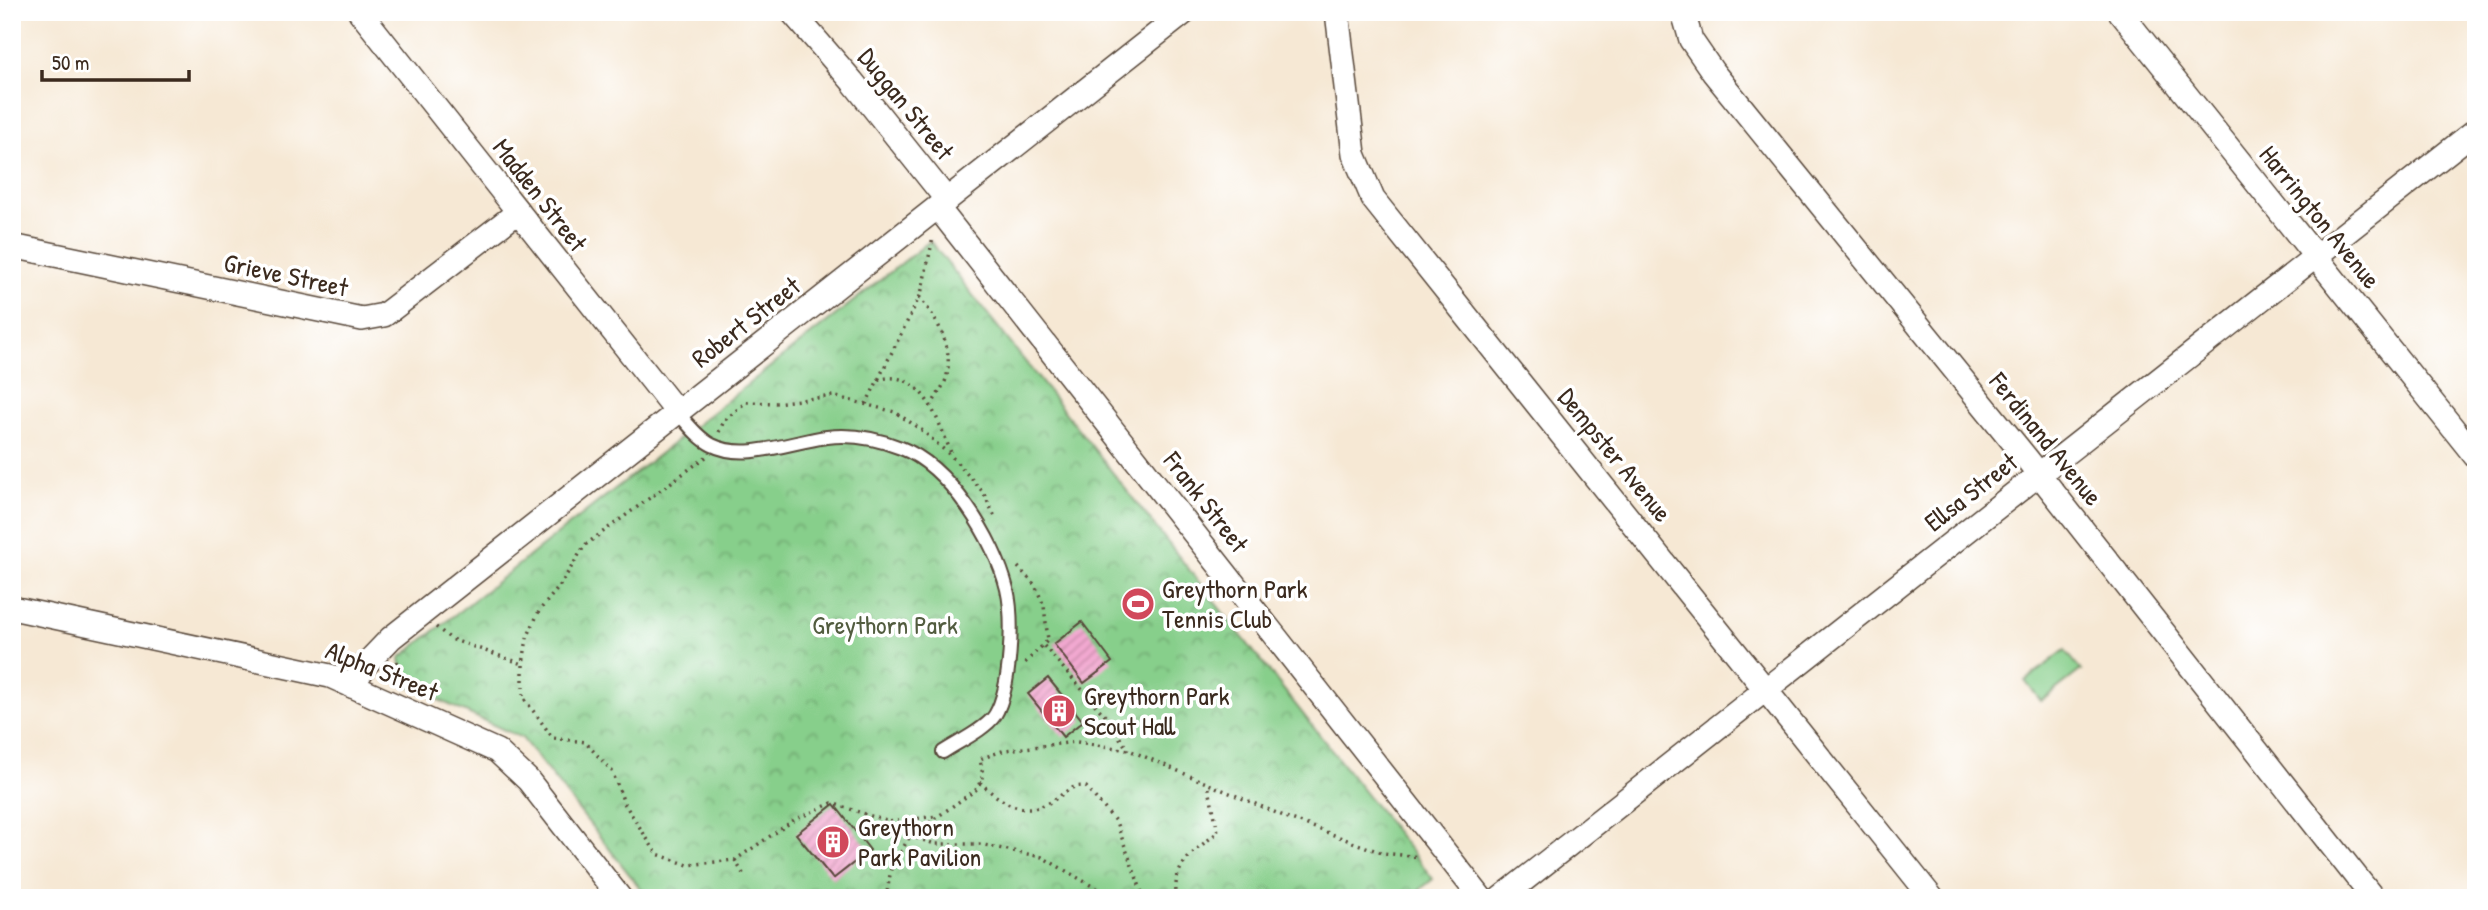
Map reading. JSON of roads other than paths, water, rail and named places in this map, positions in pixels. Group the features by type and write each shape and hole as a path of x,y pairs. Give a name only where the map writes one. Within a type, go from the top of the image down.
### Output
{"street":[{"name":"Madden Street","path":"360,12 677,412"},
{"name":"Duggan Street","path":"792,12 852,81 942,204"},
{"name":"Robert Street","path":"358,677 391,638 1185,12"},
{"name":"Dempster Avenue","path":"1337,12 1354,154 1373,200 1932,898"},
{"name":"Ferdinand Avenue","path":"1682,12 1691,40 1713,72 2038,474 2373,898"},
{"name":"Harrington Avenue","path":"2120,12 2476,457"},
{"name":"Ellsa Street","path":"1500,898 2476,130"},
{"name":"Frank Street","path":"942,204 1481,898"},
{"name":"Grieve Street","path":"12,246 362,319 384,315 518,212"},
{"name":"Alpha Street","path":"12,608 316,672 358,677 504,755 528,780 620,898"}],"lane":[{"path":"677,412 712,445 751,451 830,437 872,440 904,449 921,458 958,493 991,551 1007,590 1010,637 1004,695 993,718 943,752"}],"place":[{"name":"Greythorn Park Tennis Club","path":"1138,604"},
{"name":"Greythorn Park Scout Hall","path":"1059,711"},
{"name":"Greythorn Park Pavilion","path":"833,842"}],"park label":[{"name":"Greythorn Park","path":"885,625"}]}
